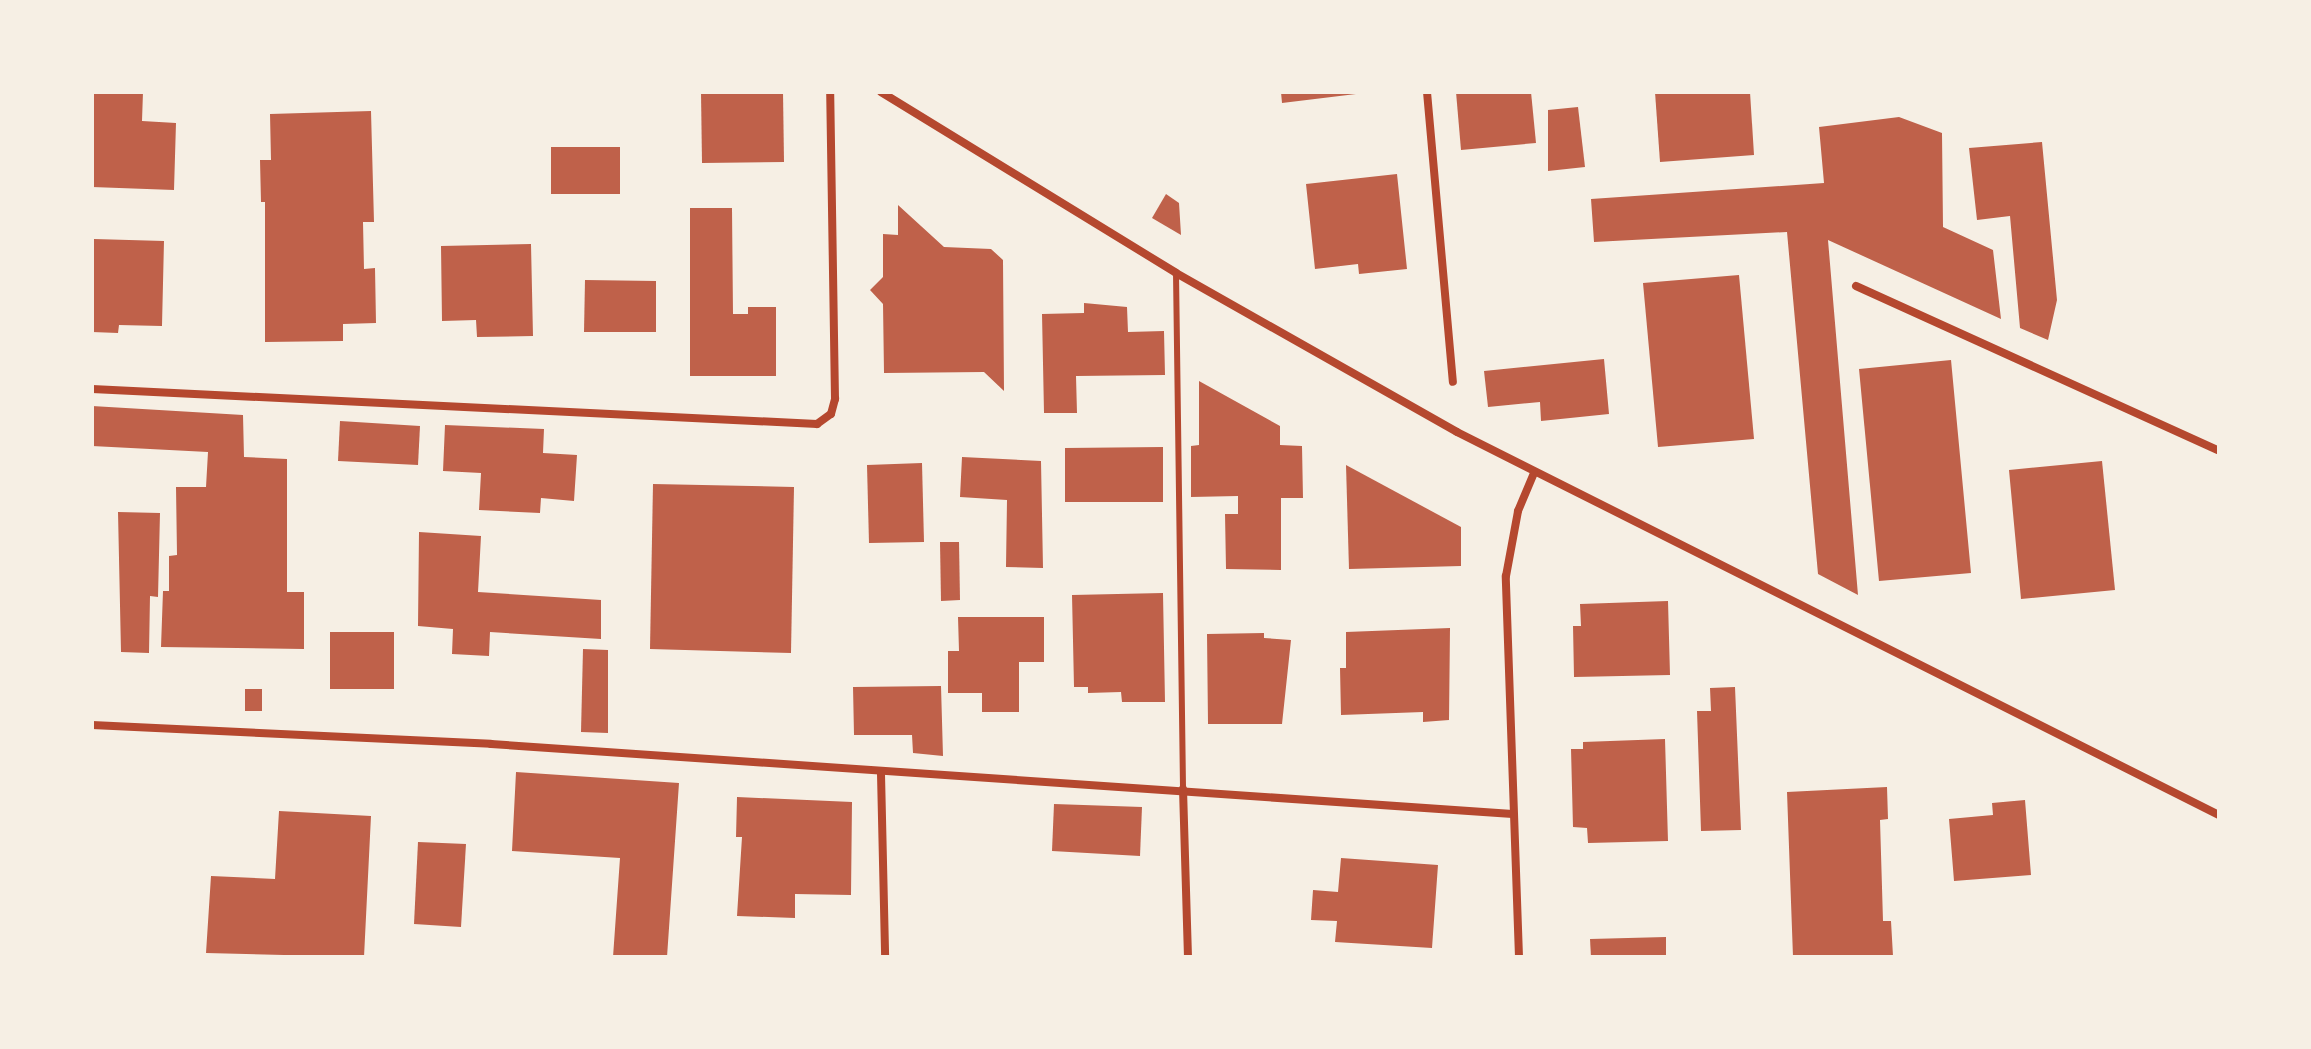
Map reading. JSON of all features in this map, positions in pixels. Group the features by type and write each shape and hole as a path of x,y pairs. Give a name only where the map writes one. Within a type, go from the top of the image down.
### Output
{"street":[{"path":"92,389 817,424 831,414 835,399 830,92"},
{"path":"881,92 1176,273 1534,473 2219,815"},
{"path":"1427,92 1453,382"},
{"path":"1856,286 2219,451"},
{"path":"1519,957 1506,576 1518,511 1534,473"},
{"path":"92,725 460,742 881,774 1183,789 1513,814"},
{"path":"881,774 885,957"},
{"path":"1183,789 1188,957"}],"lane":[{"path":"1176,273 1183,789"}],"building":[{"path":"92,92 143,92 142,121 176,123 174,190 92,187"},
{"path":"701,92 783,92 784,162 702,163"},
{"path":"1281,92 1356,92 1356,94 1282,103"},
{"path":"1456,92 1531,92 1536,143 1461,150"},
{"path":"1655,92 1750,92 1754,155 1660,162"},
{"path":"1578,107 1585,167 1548,171 1548,110"},
{"path":"371,111 374,222 363,222 364,269 375,268 376,323 343,324 343,341 265,342 265,202 261,202 260,160 271,160 270,114"},
{"path":"1899,117 1942,133 1943,227 1993,250 2001,319 1828,240 1858,595 1818,574 1787,232 1594,242 1591,199 1824,183 1819,127"},
{"path":"2042,142 2057,300 2048,340 2020,328 2010,216 1977,220 1969,148"},
{"path":"551,147 620,147 620,194 551,194"},
{"path":"1397,174 1407,269 1359,274 1358,264 1315,269 1306,184"},
{"path":"1166,194 1179,203 1181,235 1152,218"},
{"path":"898,205 944,247 991,249 1003,260 1004,391 984,372 884,373 883,304 870,290 883,277 883,234 898,235"},
{"path":"690,208 732,208 733,314 748,314 748,307 776,307 776,376 690,376"},
{"path":"94,239 164,241 162,326 119,325 118,333 92,332"},
{"path":"531,244 533,336 477,337 476,320 442,321 441,246"},
{"path":"1739,275 1754,439 1658,447 1643,283"},
{"path":"585,280 656,281 656,332 584,332"},
{"path":"1084,303 1127,307 1128,332 1164,331 1165,375 1076,376 1077,413 1044,413 1042,314 1084,313"},
{"path":"1604,359 1609,414 1541,421 1540,402 1488,407 1484,371"},
{"path":"1951,360 1971,573 1879,581 1859,369"},
{"path":"1199,381 1280,426 1280,445 1302,446 1303,498 1281,498 1281,570 1226,569 1225,514 1238,514 1238,496 1191,497 1191,446 1199,445"},
{"path":"92,406 243,415 244,457 287,459 287,592 304,592 304,649 161,647 163,591 169,591 169,556 177,555 176,487 206,487 208,452 92,446"},
{"path":"340,421 420,426 418,465 338,461"},
{"path":"445,425 544,429 543,453 577,455 574,501 541,498 540,513 479,510 481,473 443,471"},
{"path":"1163,447 1163,502 1065,502 1065,448"},
{"path":"962,457 1041,461 1043,568 1006,567 1007,500 960,497"},
{"path":"2102,461 2115,590 2021,599 2009,470"},
{"path":"922,463 924,542 869,543 867,465"},
{"path":"1346,465 1461,527 1461,566 1349,569"},
{"path":"653,484 794,487 791,653 650,649"},
{"path":"118,512 160,513 158,597 150,596 149,653 121,652"},
{"path":"419,532 481,536 478,592 601,600 601,639 490,632 489,656 452,654 453,629 418,626"},
{"path":"940,542 959,542 960,600 941,601"},
{"path":"1163,593 1165,702 1122,702 1121,692 1088,693 1088,687 1074,687 1072,595"},
{"path":"1668,601 1670,675 1574,677 1573,626 1581,626 1580,604"},
{"path":"958,617 1044,617 1044,662 1019,662 1019,712 982,712 982,693 948,693 948,651 959,651"},
{"path":"1450,628 1449,720 1423,722 1423,712 1341,715 1340,668 1346,668 1346,632"},
{"path":"330,632 394,632 394,689 330,689"},
{"path":"1264,633 1264,638 1291,640 1282,724 1208,724 1207,634"},
{"path":"583,649 608,650 608,733 581,732"},
{"path":"941,686 943,756 913,753 912,735 854,735 853,687"},
{"path":"1735,687 1741,830 1701,831 1697,711 1711,711 1710,688"},
{"path":"245,689 262,689 262,711 245,711"},
{"path":"1665,739 1668,841 1588,843 1587,828 1573,827 1571,749 1583,749 1583,742"},
{"path":"516,772 679,783 667,957 613,957 620,858 512,851"},
{"path":"1887,787 1888,819 1880,820 1883,921 1891,921 1893,956 1793,957 1787,792"},
{"path":"737,797 852,802 851,895 795,894 795,918 737,916 742,837 736,837"},
{"path":"2025,800 2031,875 1954,881 1949,819 1993,815 1992,803"},
{"path":"1054,804 1142,807 1140,856 1052,851"},
{"path":"279,811 371,816 364,957 206,953 211,876 275,879"},
{"path":"418,842 466,844 461,927 414,924"},
{"path":"1341,858 1438,865 1432,948 1335,942 1337,921 1311,920 1313,890 1338,892"},
{"path":"1666,937 1666,957 1591,957 1590,939"}]}
